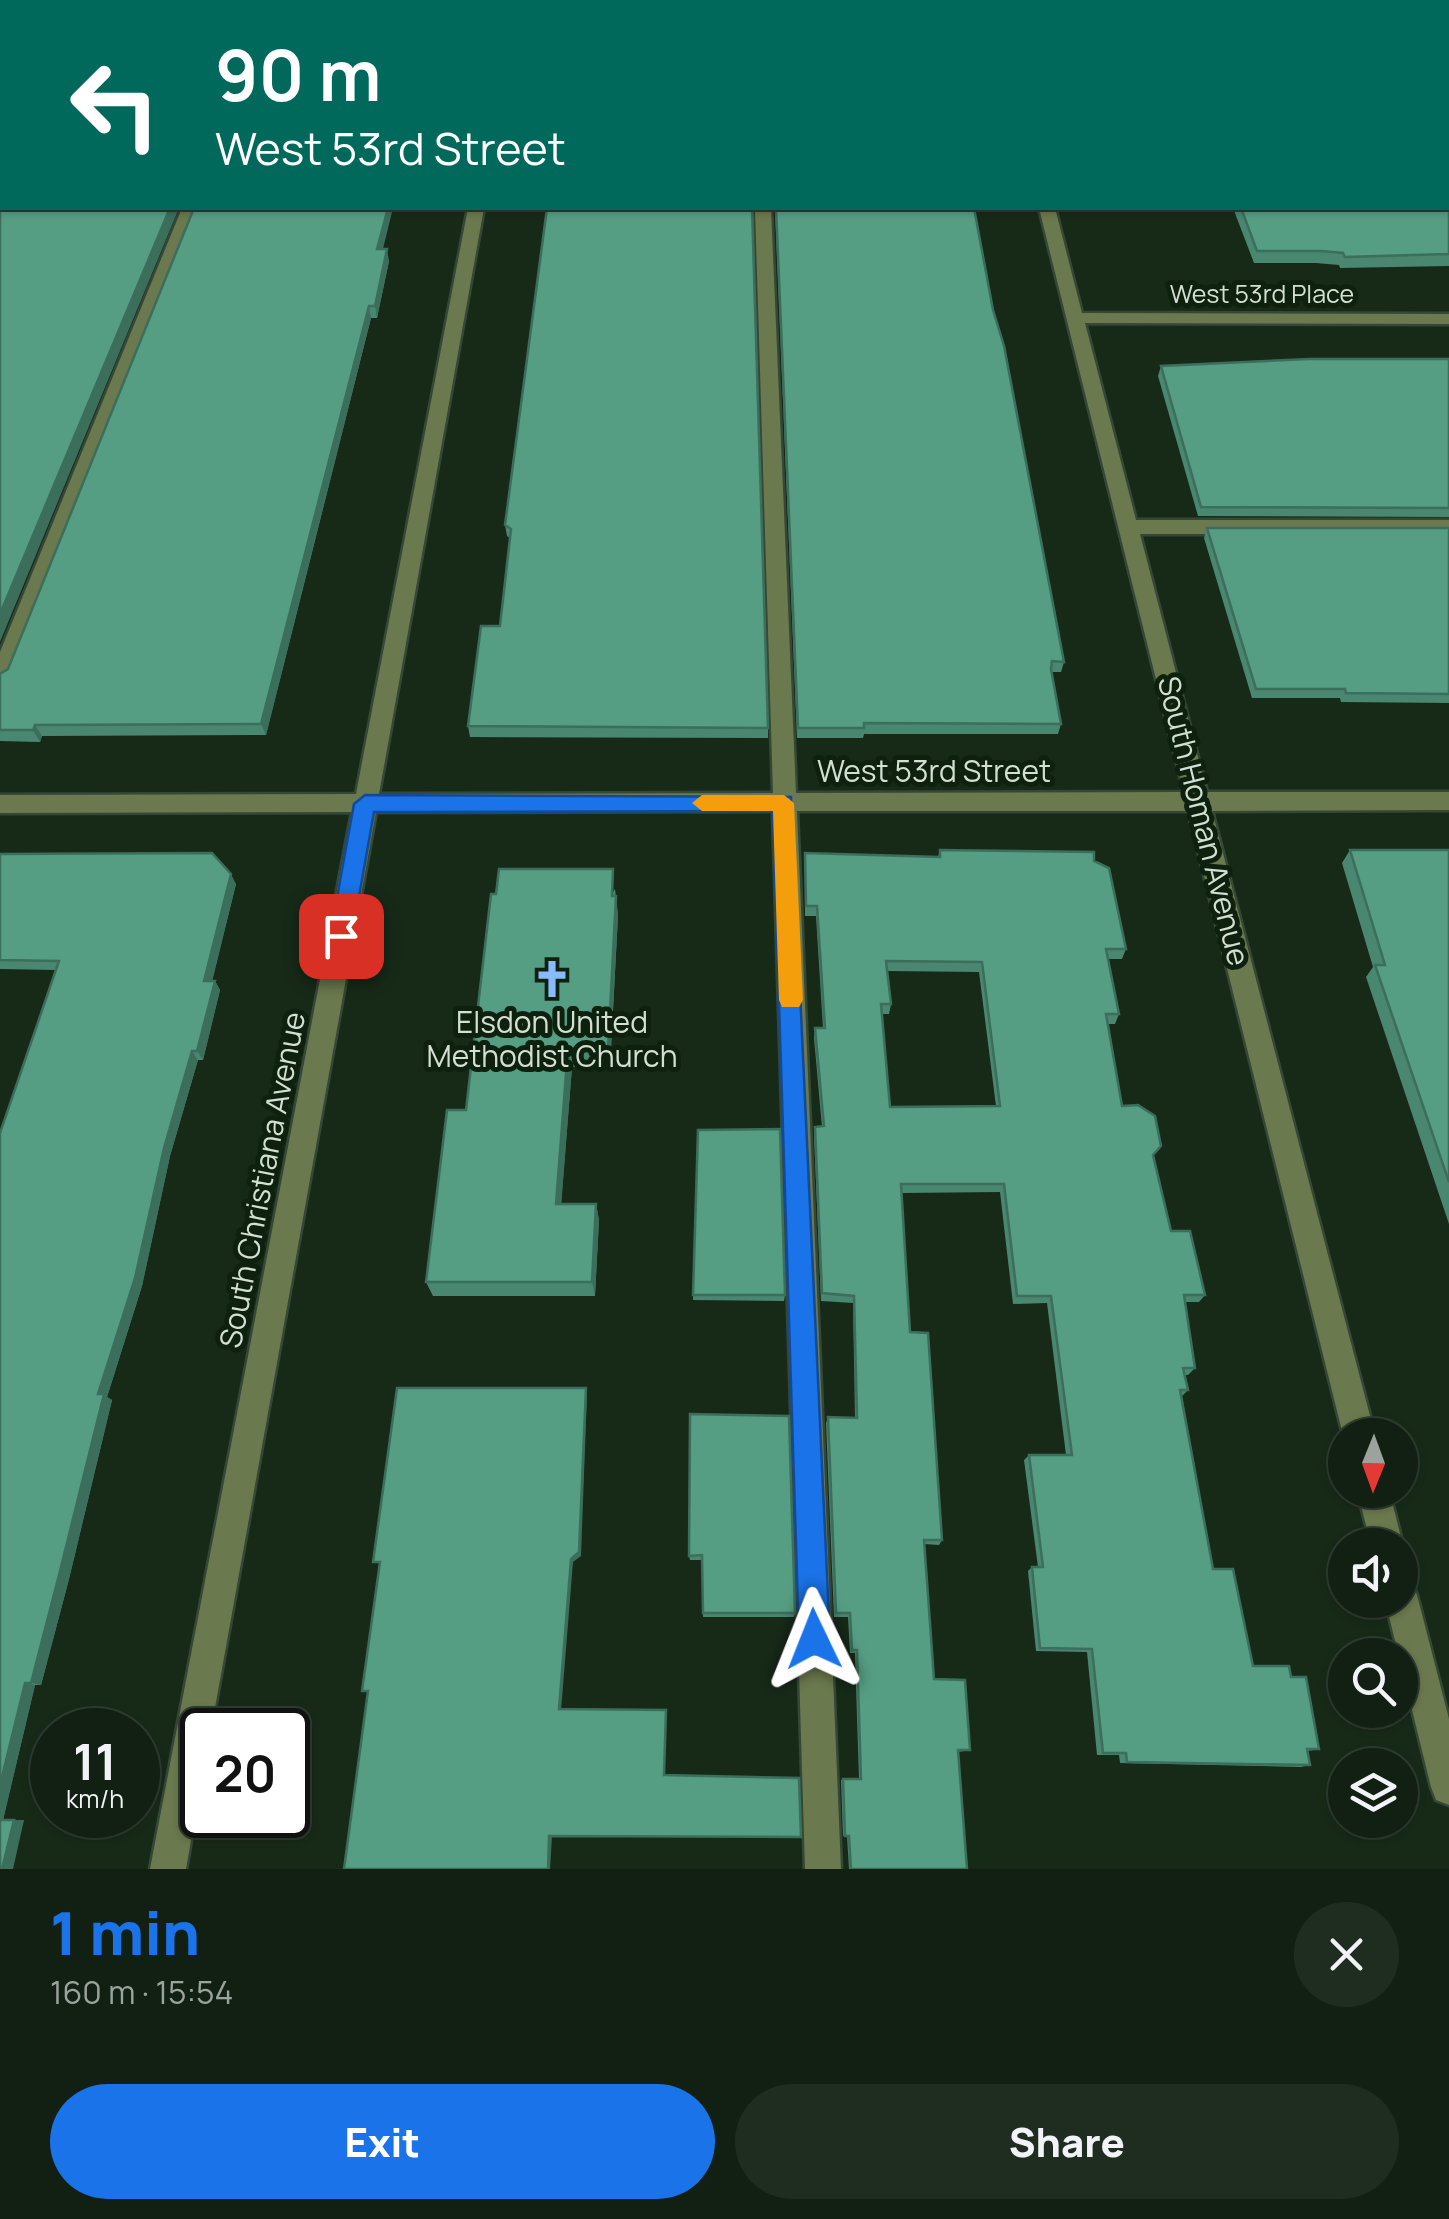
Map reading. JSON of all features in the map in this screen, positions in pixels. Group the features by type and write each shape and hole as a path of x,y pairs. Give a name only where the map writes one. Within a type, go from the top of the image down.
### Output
{"street":[{"path":"0,679 189,210"},
{"name":"South Christiana Avenue","path":"168,1869 476,210"},
{"path":"763,210 823,1869"},
{"name":"South Homan Avenue","path":"1048,210 1355,1418"},
{"name":"West 53rd Place","path":"1075,318 1449,319"},
{"path":"1128,526 1449,527"},
{"name":"West 53rd Street","path":"0,804 1449,801"},
{"path":"1406,1618 1449,1787"}],"building":[{"path":"0,210 169,210 0,614"},
{"path":"193,210 387,210 377,249 387,249 375,306 369,306 261,724 35,725 33,730 0,730 0,674 8,669"},
{"path":"547,210 752,210 768,728 468,726 481,626 500,626 511,529 505,525"},
{"path":"776,210 974,210 1064,662 1052,661 1051,669 1061,724 864,723 864,728 798,728"},
{"path":"1242,210 1449,210 1449,254 1345,257 1343,253 1321,251 1257,251"},
{"path":"1309,359 1449,359 1449,508 1201,507 1161,366"},
{"path":"1207,528 1449,528 1449,694 1256,689"},
{"path":"940,850 1094,852 1094,861 1109,868 1126,949 1106,949 1119,1014 1106,1014 1122,1106 1138,1105 1155,1116 1161,1146 1153,1155 1171,1231 1190,1231 1205,1295 1184,1295 1195,1368 1183,1368 1188,1390 1180,1390 1213,1569 1233,1569 1253,1666 1289,1666 1291,1677 1306,1677 1319,1749 1307,1749 1310,1765 1127,1762 1126,1753 1103,1753 1092,1649 1040,1648 1032,1567 1043,1567 1029,1455 1072,1455 1051,1296 1017,1296 1004,1184 901,1184 910,1332 928,1333 942,1540 924,1540 934,1679 965,1680 970,1750 958,1750 967,1869 851,1869 849,1836 845,1836 843,1779 861,1779 857,1650 852,1650 850,1613 836,1613 828,1417 857,1418 854,1296 822,1293 815,1127 824,1126 815,1028 825,1028 817,906 806,906 805,853 940,857","holes":["886,961 982,962 1000,1106 890,1107 881,1004 891,1004"]},
{"path":"1350,850 1449,850 1449,1182 1375,965 1385,965"},
{"path":"212,853 231,874 204,981 215,981 197,1051 192,1051 164,1148 135,1278 98,1394 104,1394 59,1575 31,1683 25,1683 0,1785 0,1133 59,961 0,960 0,854"},
{"path":"499,869 613,869 612,896 616,896 608,1049 568,1048 556,1204 596,1204 592,1282 426,1282 447,1110 466,1110 491,894 496,894"},
{"path":"780,1129 785,1295 693,1295 698,1130"},
{"path":"397,1388 586,1388 579,1552 571,1559 559,1709 666,1710 664,1775 799,1778 801,1837 549,1836 548,1869 344,1869 368,1691 362,1691 380,1562 373,1562"},
{"path":"690,1414 789,1416 795,1613 703,1613 702,1555 689,1556"},
{"path":"0,1820 14,1820 2,1869 0,1869"}],"slow traffic":[{"path":"702,803 784,803 791,1000"}],"place":[{"name":"Elsdon United Methodist Church","path":"552,979"}],"route":[{"path":"341,936 365,804 784,803 814,1639"}]}
